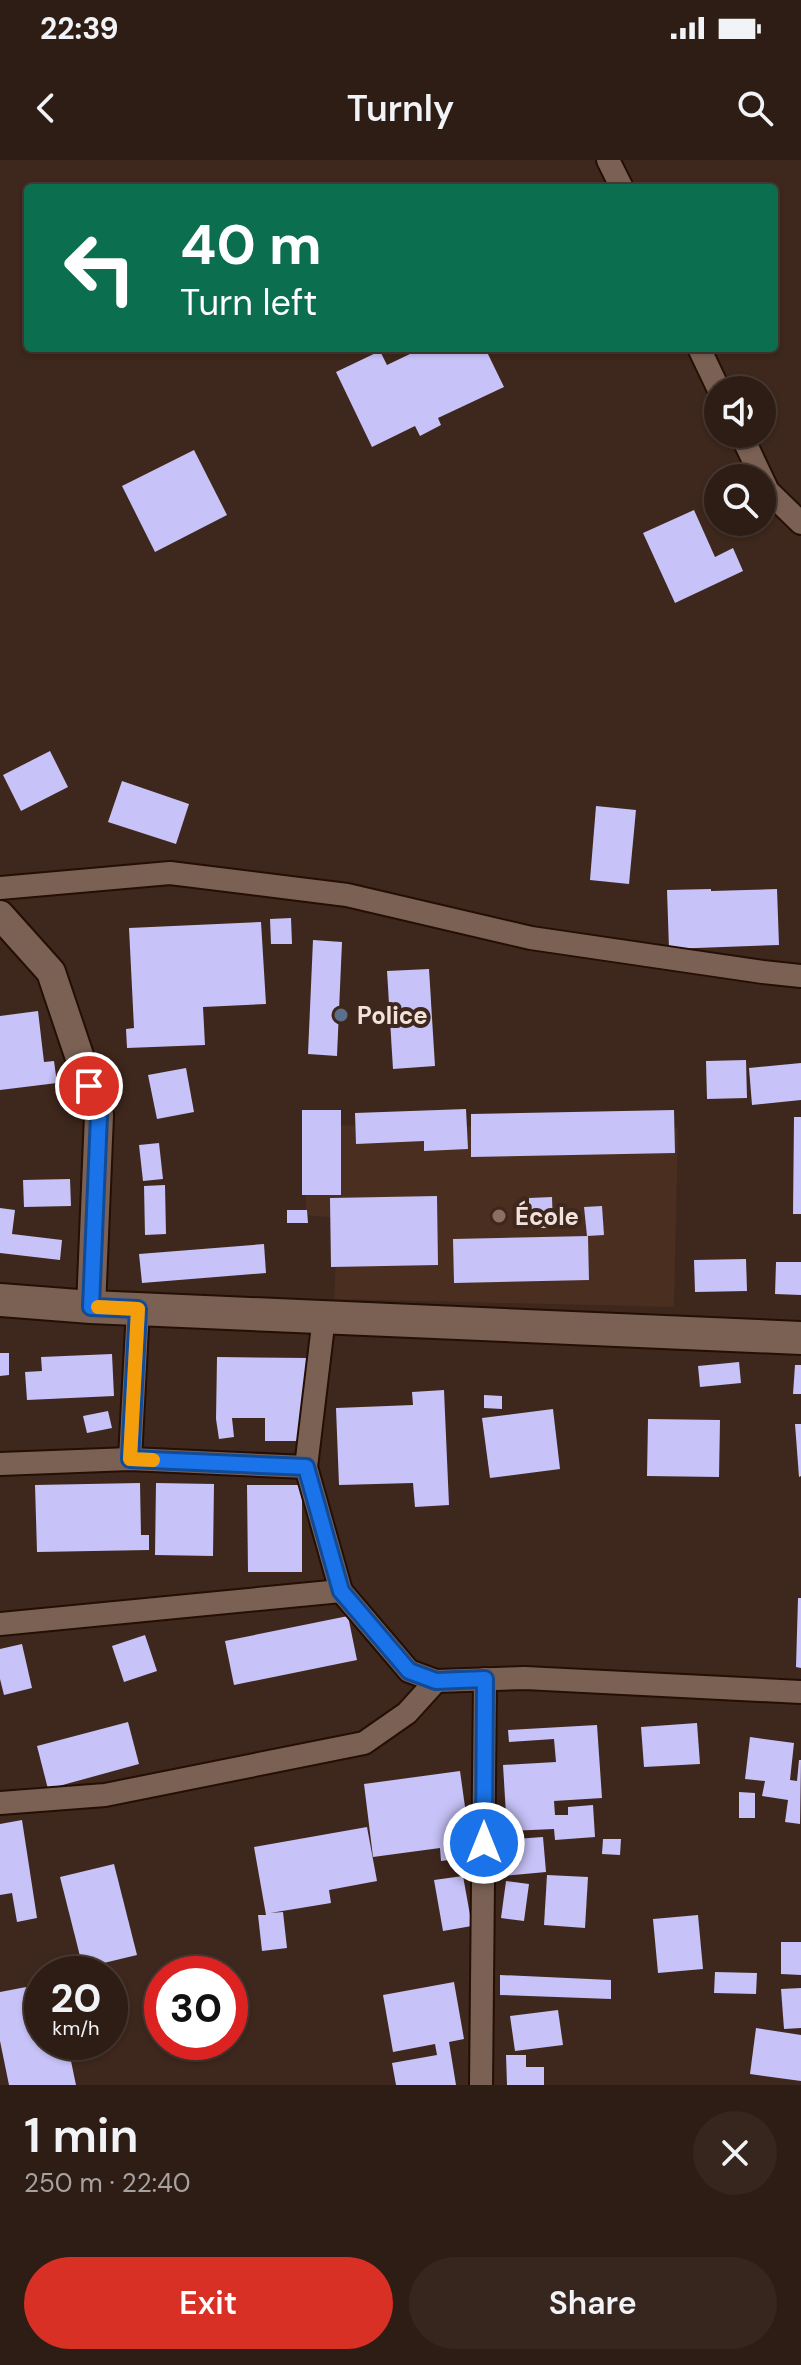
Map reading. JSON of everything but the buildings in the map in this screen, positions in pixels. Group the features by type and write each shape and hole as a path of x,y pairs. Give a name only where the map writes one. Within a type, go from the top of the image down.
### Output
{"main road":[{"path":"0,1300 91,1307 801,1338"}],"street":[{"path":"608,160 620,184"},
{"path":"701,352 712,376"},
{"path":"748,448 768,491 801,523"},
{"path":"0,888 170,873 347,895 531,938 801,976"},
{"path":"0,915 51,972 99,1115 91,1307"},
{"path":"130,1459 138,1309"},
{"path":"324,1317 306,1467 341,1591 409,1671 436,1681 485,1679 651,1683 801,1692"},
{"path":"0,1464 130,1459 306,1467"},
{"path":"0,1624 341,1591"},
{"path":"481,2085 485,1679"},
{"path":"0,1803 105,1795 364,1743 407,1713 436,1681"}],"shaded area":[{"name":"École","path":"305,1125 678,1128 674,1307 334,1299 338,1218 306,1215"}],"slow traffic":[{"path":"98,1307 138,1309 130,1459 153,1460"}],"place":[{"name":"Police","path":"341,1015"},
{"name":"École","path":"499,1216"}],"route":[{"path":"89,1086 99,1115 91,1307 138,1309 130,1459 306,1467 341,1591 409,1671 436,1681 485,1679 484,1843"}]}
